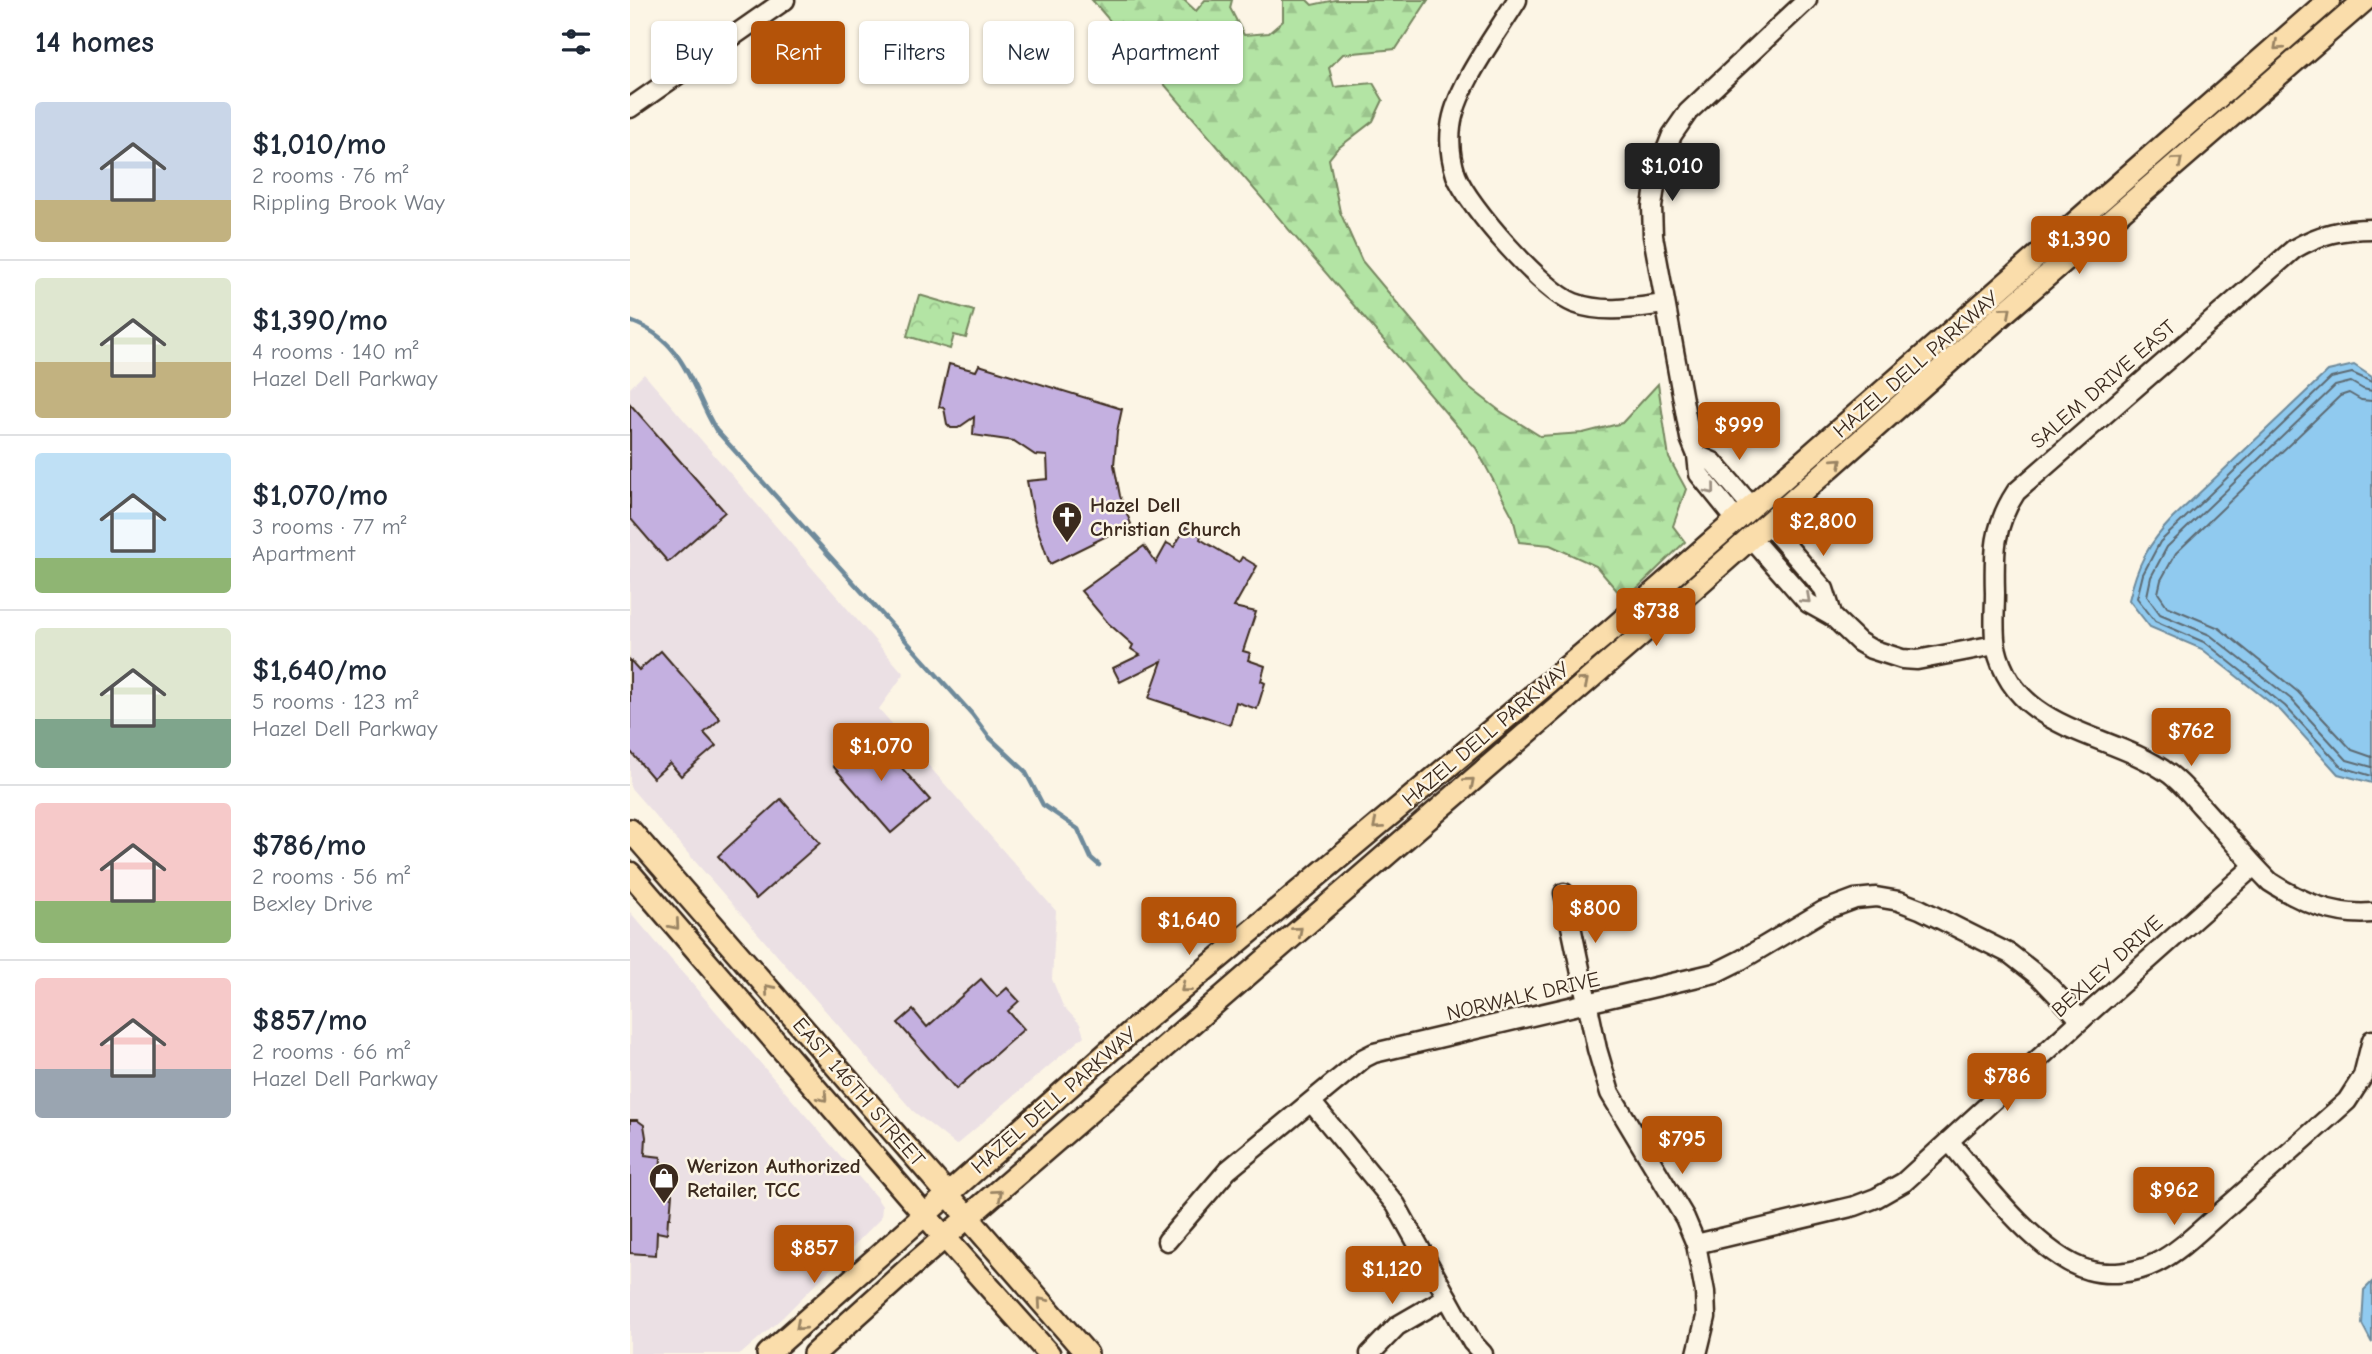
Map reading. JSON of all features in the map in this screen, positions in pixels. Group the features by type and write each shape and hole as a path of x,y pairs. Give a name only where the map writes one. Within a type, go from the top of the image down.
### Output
{"main road":[{"name":"HAZEL DELL PARKWAY","path":"768,1354 1133,1030 1610,631 1745,514 2329,0"},
{"name":"HAZEL DELL PARKWAY","path":"814,1354 1768,524 2013,306 2365,0"},
{"name":"EAST 146TH STREET","path":"630,830 1087,1354"},
{"name":"EAST 146TH STREET","path":"630,873 924,1214 1049,1354"}],"street":[{"path":"630,107 785,0"},
{"path":"1517,0 1469,78 1453,116 1451,150 1455,173 1476,208 1540,280 1565,299 1603,309 1664,304"},
{"path":"1745,514 1713,462 1697,455 1687,428 1651,219 1657,173 1678,125 1698,101 1807,0"},
{"name":"SALEM DRIVE EAST","path":"1996,645 1994,549 2004,510 2016,492 2294,249 2315,237 2351,229 2372,229"},
{"path":"1768,524 1824,589 1833,617"},
{"path":"1751,538 1808,603 1833,617 1859,642 1878,652 1917,660 1996,645 2001,663 2015,688 2034,709 2054,721 2146,760 2170,774 2270,882 2309,904 2334,911 2372,913"},
{"name":"BEXLEY DRIVE","path":"1696,1244 1855,1206 1904,1182 2254,866"},
{"path":"1564,893 1610,1093 1685,1218 1696,1244 1705,1292 1706,1317 1697,1354"},
{"name":"NORWALK DRIVE","path":"1167,1241 1228,1170 1364,1058 1715,974 1823,911 1855,899 1876,897 1899,901 2010,954 2042,979 2081,1020"},
{"path":"1949,1141 2037,1240 2058,1255 2086,1270 2106,1273 2131,1271 2153,1265 2187,1241 2347,1101 2363,1076 2372,1040"},
{"path":"1312,1103 1396,1205 1472,1342 1483,1354"},
{"path":"1370,1354 1397,1326 1447,1297"}],"shaded area":[{"path":"644,374 904,674 879,709 1056,911 1052,979 1063,1006 1080,1024 1084,1036 956,1145 913,1111 630,787 630,388"},
{"path":"630,912 882,1206 881,1218 783,1317 741,1354 630,1354"}],"green space":[{"path":"1092,0 1184,0 1196,11 1205,0 1232,0 1230,8 1237,21 1110,21"},
{"path":"1283,0 1307,0 1312,5 1335,0 1428,0 1396,49 1343,54 1329,68 1334,87 1373,83 1383,100 1373,121 1337,149 1329,159 1340,212 1362,261 1464,383 1500,411 1540,436 1583,433 1622,423 1658,384 1669,458 1686,489 1673,526 1685,542 1625,600 1596,566 1550,545 1519,542 1513,517 1476,448 1164,84 1243,84 1243,33 1269,33 1283,21"},
{"path":"919,295 974,311 966,338 954,335 950,349 907,336"}],"water":[{"path":"2354,365 2372,377 2372,783 2338,774 2281,711 2202,649 2150,627 2129,600 2145,556 2173,518 2328,371"},
{"path":"2372,1282 2372,1343 2362,1324 2364,1290"}],"building":[{"path":"949,364 976,371 979,365 1122,409 1114,465 1120,496 1131,524 1050,564 1035,522 1027,481 1048,479 1047,456 1035,455 1014,441 973,435 974,417 958,428 951,428 947,424 944,408 939,407"},
{"path":"630,404 725,512 668,562 630,518"},
{"path":"1186,527 1201,536 1200,539 1239,562 1242,557 1257,566 1234,607 1256,612 1243,651 1250,653 1248,660 1265,666 1261,681 1265,683 1257,709 1236,702 1230,725 1149,698 1162,661 1120,682 1113,668 1140,655 1131,649 1133,645 1108,623 1081,591 1144,546 1156,563 1167,543 1174,547"},
{"path":"661,651 720,719 704,733 716,746 681,776 670,763 653,778 630,751 630,660 639,670"},
{"path":"871,733 930,800 891,833 833,766"},
{"path":"781,799 820,843 756,899 718,856"},
{"path":"981,979 997,997 1007,988 1019,1001 1008,1011 1024,1029 956,1089 898,1023 913,1010 927,1027"},
{"path":"630,1120 637,1120 644,1125 645,1155 661,1157 660,1178 670,1178 670,1218 667,1234 657,1232 656,1255 630,1253"}],"waterway":[{"path":"630,321 649,330 675,353 716,430 972,714 989,737 1025,771 1043,805 1078,829 1091,858 1099,865"}],"place":[{"name":"Hazel Dell Christian Church","path":"1067,544"},
{"name":"Werizon Authorized Retailer, TCC","path":"664,1205"}]}
